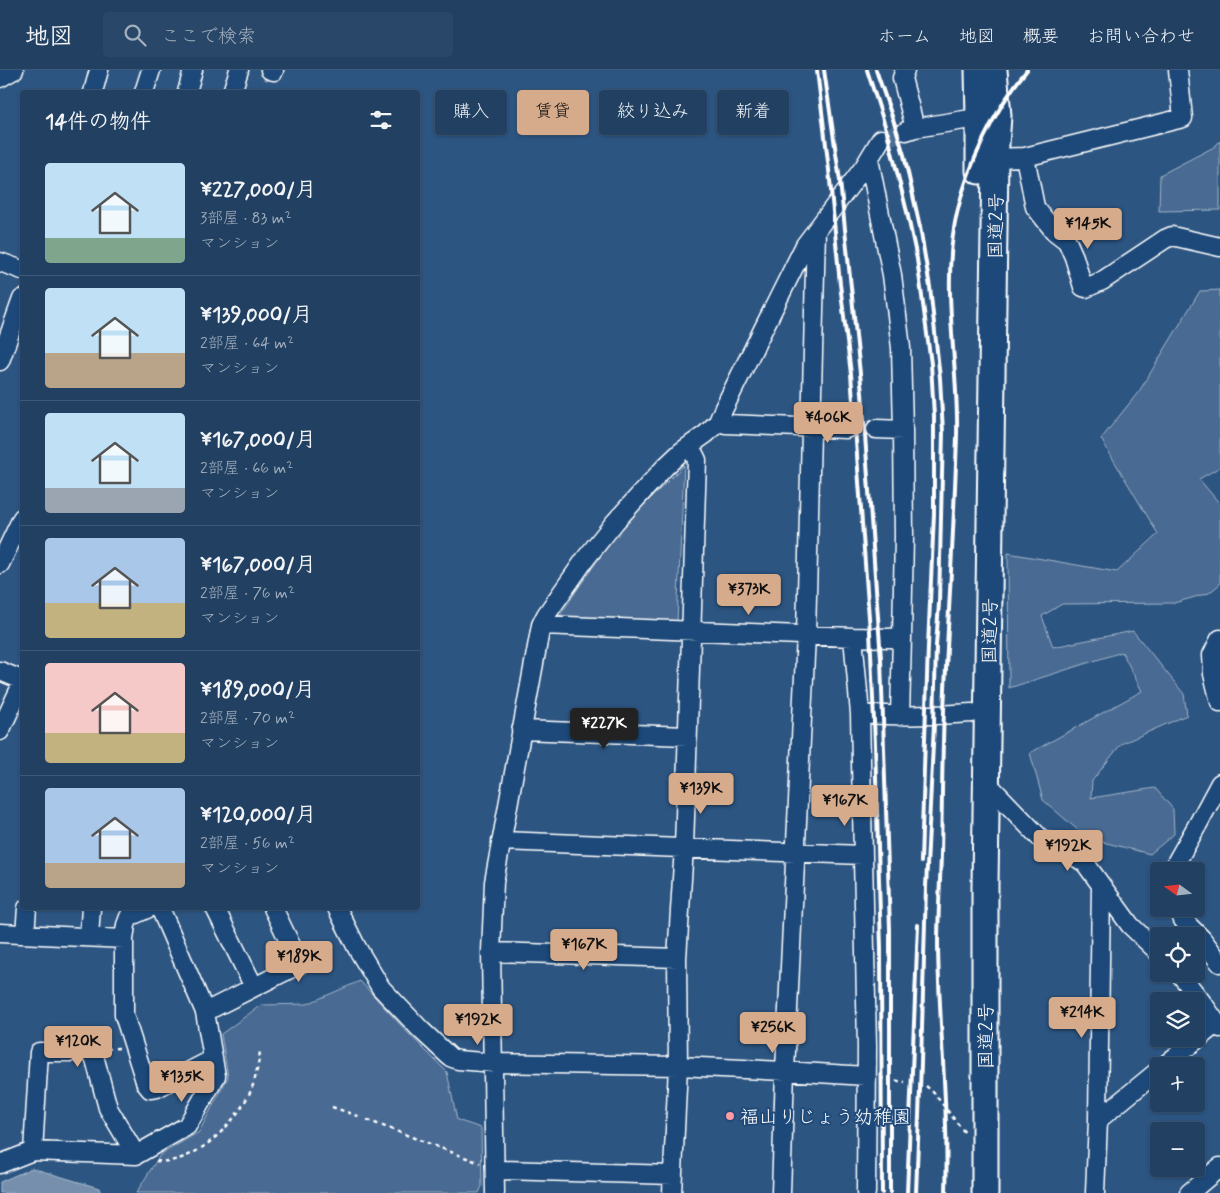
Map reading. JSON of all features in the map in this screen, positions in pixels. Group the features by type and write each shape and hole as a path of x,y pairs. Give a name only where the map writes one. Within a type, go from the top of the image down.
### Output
{"highway":[{"name":"国道2号","path":"978,70 995,158 985,886 985,1193"},
{"name":"国道2号","path":"968,1193 972,713 988,116 994,70"}],"street":[{"path":"0,78 14,70"},
{"path":"94,90 99,70"},
{"path":"145,90 151,70"},
{"path":"188,90 193,70"},
{"path":"233,90 238,70"},
{"path":"905,70 902,78 911,129 988,116"},
{"path":"995,158 1026,157 1183,118 1178,70"},
{"path":"495,1193 488,1166 494,1063 492,952 494,882 541,625 586,558 615,522 665,467 718,422 805,245 864,167 881,139"},
{"path":"1026,157 1035,207 1054,231 1066,241 1074,257 1083,287 1086,288 1102,281 1172,236 1220,247"},
{"path":"868,159 892,275 901,348 904,537 900,716"},
{"path":"781,1193 785,1070 806,635 816,230"},
{"path":"0,262 20,269"},
{"path":"0,361 18,328 20,314"},
{"path":"718,422 726,424 846,429"},
{"path":"876,429 903,430"},
{"path":"672,1193 678,1066 677,958 684,847 697,460 690,446"},
{"path":"0,564 20,522"},
{"path":"541,625 853,637 902,637"},
{"path":"853,637 860,714 867,1047 866,1193"},
{"path":"1220,639 1212,655 1212,674 1220,702"},
{"path":"0,671 20,679"},
{"path":"0,731 20,688"},
{"path":"860,714 900,716 972,713"},
{"path":"521,730 687,736"},
{"path":"987,783 1040,838 1058,846 1085,863 1130,925 1150,944"},
{"path":"1176,862 1220,783"},
{"path":"501,841 862,855"},
{"path":"1095,1193 1098,1120 1100,885"},
{"path":"25,934 27,910"},
{"path":"89,937 91,910"},
{"path":"145,910 129,917 126,925 124,939 124,1015 146,1084 150,1089 157,1088 213,1060"},
{"path":"0,1164 32,1151 136,1156 188,1126 216,1076 205,1012 161,910"},
{"path":"216,910 254,987"},
{"path":"205,1012 300,964 274,910"},
{"path":"338,910 357,948 381,988 450,1058 494,1063 678,1066 785,1070 866,1076"},
{"path":"1182,918 1220,963"},
{"path":"0,933 124,939"},
{"path":"492,952 677,958"},
{"path":"1176,1057 1218,1026 1186,982"},
{"path":"32,1151 39,1052 93,1052 108,1108 136,1156"},
{"path":"1098,1120 1150,1077"},
{"path":"488,1166 503,1170 673,1175"},
{"path":"1189,1193 1220,1167"}],"path":[{"path":"93,1052 134,1046"},
{"path":"136,1156 161,1162 176,1160 192,1154 211,1141 241,1108 252,1090 260,1052"},
{"path":"866,1076 905,1082"},
{"path":"926,1086 969,1137"},
{"path":"332,1107 361,1117"},
{"path":"367,1120 488,1166"}],"shaded area":[{"path":"1220,141 1220,210 1159,211 1160,175 1214,147"},
{"path":"1220,290 1220,467 1199,479 1220,504 1220,584 1209,593 1174,603 1062,604 1042,616 1053,647 1133,631 1184,694 1187,715 1121,744 1092,781 1091,798 1155,788 1173,809 1174,834 1150,854 1087,838 1043,800 1030,753 1142,691 1122,652 1009,688 1008,553 1117,572 1158,534 1101,439 1140,390 1200,291"},
{"path":"684,465 677,622 559,617 622,527"},
{"path":"360,981 447,1072 457,1120 481,1128 482,1186 479,1193 136,1193 160,1155 199,1132 228,1077 221,1034 261,1005 307,1004"},
{"path":"32,1168 99,1188 101,1193 0,1193 0,1182"}],"tunnel":[{"path":"881,139 906,131"},
{"path":"846,429 876,429"}],"railway":[{"path":"817,70 851,374 870,631 881,948 882,1193"},
{"path":"824,70 840,181 862,393 881,659 890,929 890,1193"},
{"path":"867,70 887,132 907,212 917,259 931,364 934,416 934,514 921,862"},
{"path":"876,70 904,155 920,227 930,287 940,378 943,432 939,603 926,887 916,1193"},
{"path":"946,1193 946,1131 938,946 944,711 957,436 950,297 952,241 962,195 984,138 1004,102 1027,70"},
{"path":"907,1193 918,925"}],"place":[{"name":"福山りじょう幼稚園","path":"730,1116"}]}
